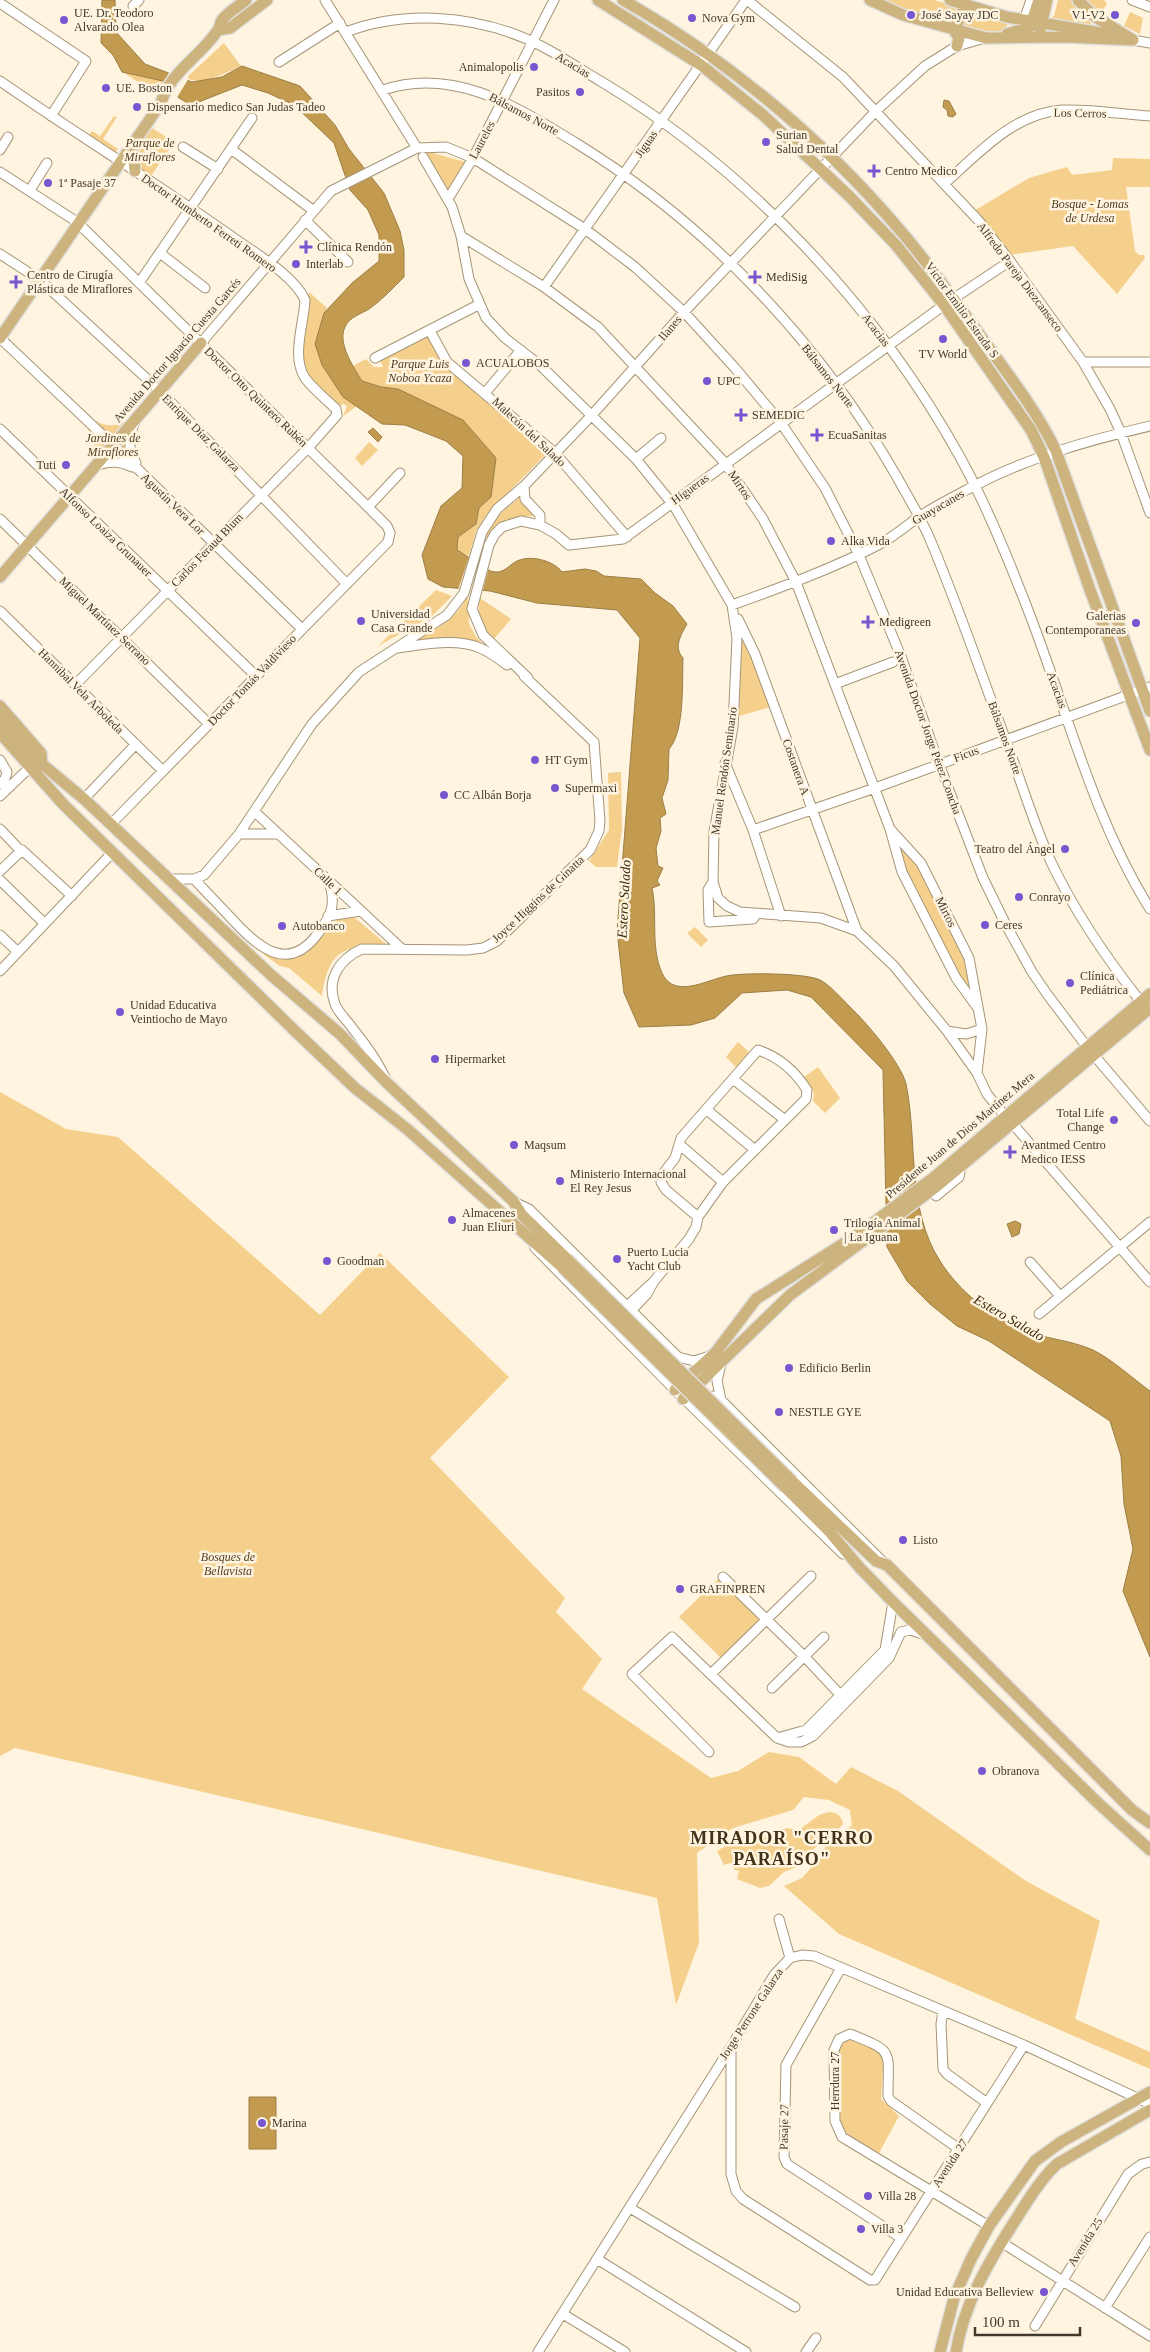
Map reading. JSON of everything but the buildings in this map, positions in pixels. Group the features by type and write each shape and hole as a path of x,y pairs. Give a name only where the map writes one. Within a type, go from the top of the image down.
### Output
{"main road":[{"path":"231,19 246,0"},
{"path":"0,338 77,222 164,98 218,30 221,22 231,19 266,0"},
{"name":"Víctor Emilio Estrada S","path":"598,0 701,65 763,115 822,168 948,301 1002,366 1041,420 1056,451 1104,585 1146,688 1150,711"},
{"name":"Víctor Emilio Estrada S","path":"624,0 708,54 772,104 832,157 899,228 948,301 988,369 1031,430 1044,457 1090,590 1150,750"},
{"path":"870,0 903,16 986,38 1022,35 1036,27 1047,0"},
{"path":"950,0 1036,27"},
{"path":"1036,27 1039,0"},
{"path":"1078,0 1094,16 1133,40"},
{"path":"954,30 966,4"},
{"path":"635,22 642,11"},
{"path":"1022,35 1029,28 1036,27 1089,30 1133,40"},
{"path":"954,30 959,38 957,46"},
{"path":"763,115 772,104"},
{"path":"132,144 135,171"},
{"path":"889,238 899,228"},
{"name":"Avenida Doctor Ignacio Cuesta Garcés","path":"0,577 201,343"},
{"path":"988,369 1002,366"},
{"path":"1090,590 1104,585"},
{"path":"0,706 41,753 42,765"},
{"path":"0,720 27,763"},
{"path":"0,733 63,804 112,854 355,1088 407,1129 524,1234 565,1263"},
{"path":"0,744 27,763 42,765 84,799 271,975 340,1034 387,1082 513,1201 522,1215 565,1263 788,1484 876,1561 887,1565 1150,1829"},
{"name":"Presidente Juan de Dios Martínez Mera","path":"935,1187 1009,1119 1091,1051 1147,1001"},
{"name":"Presidente Juan de Dios Martínez Mera","path":"721,1355 747,1309 765,1292 856,1241 935,1187 1009,1119"},
{"name":"Presidente Juan de Dios Martínez Mera","path":"679,1395 721,1355 762,1323 780,1304 856,1241"},
{"path":"765,1292 775,1294 780,1304"},
{"path":"747,1309 746,1316 749,1322 762,1323"},
{"path":"788,1484 860,1568 893,1602 1099,1804 1150,1850"},
{"path":"1132,1810 1150,1823"},
{"path":"940,2352 954,2298 971,2259 989,2226 1036,2161 1061,2142 1136,2098 1150,2092"},
{"path":"956,2352 973,2297 1001,2242 1045,2174 1057,2164 1150,2110"}],"street":[{"path":"325,0 337,25 346,32 417,148"},
{"name":"Laureles","path":"448,199 473,158 554,0"},
{"name":"Jiguas","path":"544,287 746,0"},
{"name":"Alfredo Pareja Diezcanseco","path":"746,0 815,53 876,111 944,184 1010,261 1084,362 1121,433 1150,513"},
{"path":"1030,0 1036,27"},
{"path":"1135,1 1150,7"},
{"path":"0,3 86,61 51,116"},
{"name":"Acacias","path":"346,32 379,22 432,18 457,20 501,28 533,42 662,120 775,217 838,281 889,347 956,449 990,516 1025,602 1111,839 1150,909"},
{"path":"279,62 337,25"},
{"name":"Ilanes","path":"239,834 312,724 359,672 393,648 447,615 464,593 482,532 504,500 524,486 637,368 684,312 876,111 925,66 957,46 986,38"},
{"path":"1133,40 1150,44"},
{"name":"Doctor Humberto Ferreti Romero","path":"0,80 51,116 192,208 270,264 301,291 305,300 299,359 301,369 306,378 336,409 337,415"},
{"name":"Bálsamos Norte","path":"383,90 397,85 442,82 480,91 502,101 564,135 625,174 690,227 756,287 837,384 879,447 919,517 931,541 967,634 1053,866 1094,940 1147,1001"},
{"name":"Los Cerros","path":"944,184 1015,125 1039,114 1062,110 1150,116"},
{"path":"139,283 252,118"},
{"path":"0,150 8,137"},
{"path":"183,147 218,169"},
{"name":"Avenida Doctor Jorge Pérez Concha","path":"336,187 417,148 446,147 473,158 584,229 635,267 684,312 781,423 825,488 858,555 902,658 939,764 983,878 1006,925 1032,972 1091,1051 1150,1121"},
{"path":"231,149 314,211"},
{"name":"Manuel Rendón Seminario","path":"423,157 448,199 461,236 469,279 492,326 592,415 636,459 671,503 732,605 737,628 733,727 714,827 714,882 717,896 726,906 757,915 821,918 857,931 894,966 947,1031 977,1073 986,1094 1121,1246 1150,1282"},
{"path":"30,190 47,164"},
{"name":"Doctor Otto Quintero Rubén","path":"0,172 77,222 368,507 387,526 390,533"},
{"name":"Avenida Doctor Ignacio Cuesta Garcés","path":"201,343 270,264 305,220 336,187"},
{"path":"305,220 348,262"},
{"name":"Mirtos","path":"461,236 544,287 598,327 725,463 763,519 796,582 875,788 890,829 901,868 913,896 956,978 977,1007"},
{"path":"160,253 206,288"},
{"name":"Enrique Díaz Galarza","path":"0,254 40,280 160,391 347,584"},
{"name":"Higueras","path":"528,678 483,635 476,623 472,609 489,545 495,534 502,527 521,521 540,526 556,534 569,545 620,541 725,463 889,347 948,301 1010,261"},
{"path":"375,358 480,304"},
{"name":"Malecón del Salado","path":"430,331 447,362 555,453 627,537"},
{"name":"Agustín Vera Lor","path":"0,338 302,629"},
{"path":"485,393 521,350"},
{"path":"1084,362 1150,362"},
{"name":"Carlos Feraud Blum","path":"75,685 308,448 337,415"},
{"path":"135,420 129,438 130,451 139,470"},
{"name":"Guayacanes","path":"732,605 796,582 883,543 919,517 974,486 1056,451 1150,426"},
{"name":"Alfonso Loaiza Grunauer","path":"0,429 256,676"},
{"path":"636,459 661,438"},
{"path":"95,466 107,462 122,462 139,470"},
{"path":"368,507 400,473"},
{"path":"524,486 525,499 540,515 540,526"},
{"name":"Miguel Martínez Serrano","path":"0,519 209,724"},
{"name":"Doctor Tomás Valdivieso","path":"111,824 388,542 390,533"},
{"name":"Costanera A","path":"732,605 755,654 857,931"},
{"name":"Hannibal Vela Arboleda","path":"0,611 163,771"},
{"path":"393,648 418,645 470,645 489,653 528,678"},
{"path":"835,684 893,662"},
{"name":"Joyce Higgins de Ginatta","path":"387,1082 380,1066 335,1005 333,975 351,954 362,949 479,949 497,941 590,850 599,831 600,822 594,742 528,678"},
{"name":"Ficus","path":"753,830 875,788 1146,688"},
{"path":"84,799 136,744"},
{"path":"0,760 7,772 5,779 0,784"},
{"path":"725,762 753,830 781,916"},
{"path":"0,796 27,763"},
{"name":"Calle 1","path":"255,812 402,949"},
{"path":"0,828 21,850 72,896"},
{"name":"Mirtos","path":"890,829 921,863 970,958 982,1029 977,1073"},
{"path":"170,879 194,879 204,875 239,834 278,834"},
{"path":"0,871 21,850"},
{"path":"0,971 112,854"},
{"path":"194,879 254,942 273,953 296,952 319,932 328,916 334,897 329,882"},
{"path":"0,880 44,923"},
{"path":"714,882 708,890 709,922 752,918 757,915"},
{"path":"328,916 361,912"},
{"path":"0,935 18,952"},
{"path":"947,1031 970,1034 982,1029"},
{"path":"628,1309 647,1294 654,1281 689,1239 696,1228 698,1216 724,1182 806,1099 807,1090 798,1075 772,1054 758,1050 681,1138 675,1158 662,1175 661,1182 666,1190 698,1216"},
{"path":"733,1079 785,1120"},
{"path":"706,1110 755,1150"},
{"path":"679,1144 724,1182"},
{"path":"513,1201 529,1209 678,1357 687,1360 705,1359 721,1355 717,1376 717,1387 721,1400"},
{"path":"1039,1314 1150,1222"},
{"path":"524,1234 548,1264 679,1395 756,1468 824,1537 860,1568"},
{"path":"1030,1262 1060,1296"},
{"path":"648,1363 662,1368 667,1365 671,1358 666,1346"},
{"path":"702,1416 700,1404 704,1398 712,1396 721,1400 887,1565"},
{"path":"711,1674 811,1576"},
{"path":"723,1577 804,1656 843,1698"},
{"path":"709,1752 632,1674 672,1637 777,1738 789,1742 801,1742 813,1736 885,1650 893,1602"},
{"path":"843,1698 889,1658 901,1632 910,1630 928,1636"},
{"path":"772,1688 824,1637"},
{"path":"779,1919 790,1958"},
{"name":"Jorge Perrone Galarza","path":"538,2352 731,2047 774,1975 790,1958 808,1955 841,1968 1024,2045 1150,2104"},
{"name":"Pasaje 27","path":"841,1968 786,2066 784,2157 787,2164 901,2238"},
{"path":"943,2011 941,2024 943,2069 986,2103"},
{"name":"Herrdura 27","path":"959,2149 891,2101 888,2096 888,2056 882,2046 850,2034 838,2039 834,2050 836,2129 842,2137 989,2226"},
{"name":"Avenida 27","path":"731,2047 730,2160 736,2191 743,2199 870,2280 874,2280 1024,2045"},
{"name":"Avenida 25","path":"1035,2326 1128,2174 1146,2163"},
{"path":"630,2208 795,2307"},
{"path":"1105,2308 1150,2237"},
{"path":"1001,2242 1150,2336"},
{"path":"597,2259 746,2352"},
{"path":"563,2314 615,2349 625,2352"},
{"path":"806,2352 816,2338"}],"green space":[{"path":"881,0 934,0 1009,22 1003,32 990,34 907,11"},
{"path":"1058,0 1071,0 1078,11 1096,28 1045,21 1054,16"},
{"path":"1082,0 1104,0 1107,3 1100,16"},
{"path":"1130,12 1143,18 1140,34 1124,26"},
{"path":"224,43 241,66 206,80 186,78"},
{"path":"123,72 163,81 155,94"},
{"path":"114,116 117,117 103,139 118,149 115,153 89,135 92,131 100,136"},
{"name":"Parque de Miraflores","path":"149,126 174,142 151,176 139,168 136,145"},
{"path":"425,151 466,162 449,192"},
{"name":"Bosque - Lomas de Urdesa","path":"1113,158 1150,159 1150,187 1126,187 1135,251 1139,255 1144,255 1145,258 1117,294 1073,246 1009,255 974,211 1029,178 1067,167 1072,175 1112,170"},
{"path":"309,292 327,308 315,344 336,386 357,406 343,416 347,406 343,404 340,406 309,377 302,359"},
{"name":"Parque Luis Noboa Ycaza","path":"429,335 445,362 550,450 487,514 476,531 469,556 457,550 458,537 476,524 479,508 491,497 496,458 398,389 381,387 362,381 353,366 366,359 374,367 383,367 380,360"},
{"name":"Jardines de Miraflores","path":"130,418 139,425 133,436 135,458 103,470 92,461 94,443 88,429 96,421 105,425 114,425"},
{"path":"369,442 378,450 362,466 355,458"},
{"path":"519,498 535,516 511,519 495,529 484,540 486,533 503,511"},
{"path":"436,590 452,596 432,616 378,646"},
{"path":"468,595 469,624 476,637 486,647 443,639 415,640 446,622 464,603"},
{"path":"480,598 511,619 494,639 485,630 479,615"},
{"path":"740,623 771,707 739,716"},
{"path":"621,772 622,829 617,867 596,867 589,861 609,830 608,773"},
{"path":"890,829 921,863 972,957 981,1007 968,994 906,874"},
{"path":"354,917 386,944 348,949 340,954 329,969 322,996 289,968 280,966 263,954 291,956 322,937 338,919"},
{"path":"695,927 708,940 701,947 687,933"},
{"path":"738,1042 749,1052 736,1067 726,1057"},
{"path":"818,1067 840,1098 825,1113 813,1101 814,1093 804,1077"},
{"name":"Bosques de Bellavista","path":"0,1092 66,1129 118,1137 320,1315 380,1253 509,1377 430,1458 565,1598 556,1612 602,1659 582,1689 711,1778 738,1771 769,1752 799,1757 836,1784 851,1767 898,1791 1026,1881 1100,1921 1075,2019 1150,2052 1150,2069 839,1934 784,1886 802,1878 819,1859 826,1846 852,1825 850,1810 829,1800 804,1797 793,1810 733,1828 697,1853 699,1943 676,2005 657,1898 15,1748 0,1756"},
{"path":"718,1579 761,1621 722,1659 679,1617"},
{"name":"MIRADOR \"CERRO PARAÍSO\"","path":"829,1812 839,1815 843,1824 836,1832 829,1834 811,1852 802,1865 784,1872 769,1886 760,1888 737,1879 739,1871 735,1870 731,1863 724,1865 717,1851 731,1843 752,1841 787,1828 799,1830 819,1815"},
{"path":"850,2037 884,2054 881,2099 899,2116 878,2155 846,2134 837,2120 835,2052 841,2041"}],"water":[{"name":"Estero Salado","path":"102,0 115,0 116,32 145,64 192,82 222,77 242,66 300,86 335,125 349,149 384,193 400,231 404,250 404,277 369,309 349,321 343,333 343,340 348,355 362,381 381,387 398,389 463,420 496,458 491,497 479,508 476,524 458,537 457,550 495,572 503,570 515,562 534,558 553,564 562,572 585,569 596,571 604,576 641,579 655,593 673,606 687,624 678,645 683,658 680,719 678,731 669,749 668,780 662,798 666,814 660,818 661,831 656,848 658,866 663,868 657,881 660,885 652,888 656,952 662,973 668,981 676,986 685,987 725,976 752,974 803,976 820,980 828,985 873,1032 903,1075 910,1106 917,1197 929,1241 947,1272 965,1292 1009,1324 1039,1335 1093,1350 1150,1391 1150,1657 1123,1591 1133,1549 1124,1504 1121,1456 1110,1421 989,1341 957,1326 930,1304 907,1281 887,1247 883,1070 811,997 787,990 742,993 715,1018 691,1025 639,1027 624,993 617,931 640,638 617,610 537,603 490,591 443,587 428,579 422,555 441,506 462,488 463,456 446,441 405,425 382,424 343,397 322,365 315,344 324,313 352,283 379,261 379,235 368,210 350,190 334,143 294,105 268,93 242,85 191,105 179,98 163,81 122,72 113,55 101,43"},
{"path":"944,100 949,101 956,114 953,117 948,116 947,110 943,107"},
{"path":"373,428 382,437 378,442 368,432"},
{"path":"1015,1221 1021,1224 1019,1234 1012,1237 1007,1224"},
{"name":"Marina","path":"249,2097 276,2097 276,2149 249,2149"}],"pier":[{"path":"170,71 189,78 176,99 163,84"},
{"path":"470,554 489,567 482,593 458,590"}],"place":[{"name":"José Sayay JDC","path":"911,15"},
{"name":"V1-V2","path":"1115,15"},
{"name":"Nova Gym","path":"692,18"},
{"name":"UE. Dr. Teodoro Alvarado Olea","path":"64,20"},
{"name":"Animalopolis","path":"534,67"},
{"name":"UE. Boston","path":"106,88"},
{"name":"Pasitos","path":"580,92"},
{"name":"Dispensario medico San Judas Tadeo","path":"137,107"},
{"name":"Surian Salud Dental","path":"766,142"},
{"name":"Centro Medico","path":"874,171"},
{"name":"1ª Pasaje 37","path":"48,183"},
{"name":"Clínica Rendón","path":"306,247"},
{"name":"Interlab","path":"296,264"},
{"name":"MediSig","path":"755,277"},
{"name":"Centro de Cirugía Plástica de Miraflores","path":"16,282"},
{"name":"TV World","path":"943,339"},
{"name":"ACUALOBOS","path":"466,363"},
{"name":"UPC","path":"707,381"},
{"name":"SEMEDIC","path":"741,415"},
{"name":"EcuaSanitas","path":"817,435"},
{"name":"Tuti","path":"66,465"},
{"name":"Alka Vida","path":"831,541"},
{"name":"Universidad Casa Grande","path":"361,621"},
{"name":"Medigreen","path":"868,622"},
{"name":"Galerias Contemporaneas","path":"1136,623"},
{"name":"HT Gym","path":"535,760"},
{"name":"Supermaxi","path":"555,788"},
{"name":"CC Albán Borja","path":"444,795"},
{"name":"Teatro del Ángel","path":"1065,849"},
{"name":"Conrayo","path":"1019,897"},
{"name":"Ceres","path":"985,925"},
{"name":"Autobanco","path":"282,926"},
{"name":"Clínica Pediátrica","path":"1070,983"},
{"name":"Unidad Educativa Veintiocho de Mayo","path":"120,1012"},
{"name":"Hipermarket","path":"435,1059"},
{"name":"Total Life Change","path":"1114,1120"},
{"name":"Maqsum","path":"514,1145"},
{"name":"Avantmed Centro Medico IESS","path":"1010,1152"},
{"name":"Ministerio Internacional El Rey Jesus","path":"560,1181"},
{"name":"Almacenes Juan Eliuri","path":"452,1220"},
{"name":"Trilogía Animal | La Iguana","path":"834,1230"},
{"name":"Puerto Lucia Yacht Club","path":"617,1259"},
{"name":"Goodman","path":"327,1261"},
{"name":"Edificio Berlin","path":"789,1368"},
{"name":"NESTLE GYE","path":"779,1412"},
{"name":"Listo","path":"903,1540"},
{"name":"GRAFINPREN","path":"680,1589"},
{"name":"Obranova","path":"982,1771"},
{"name":"Marina","path":"262,2123"},
{"name":"Villa 28","path":"868,2196"},
{"name":"Villa 3","path":"861,2229"},
{"name":"Unidad Educativa Belleview","path":"1044,2292"}],"district":[{"name":"MIRADOR \"CERRO PARAÍSO\"","path":"782,1848"}]}
